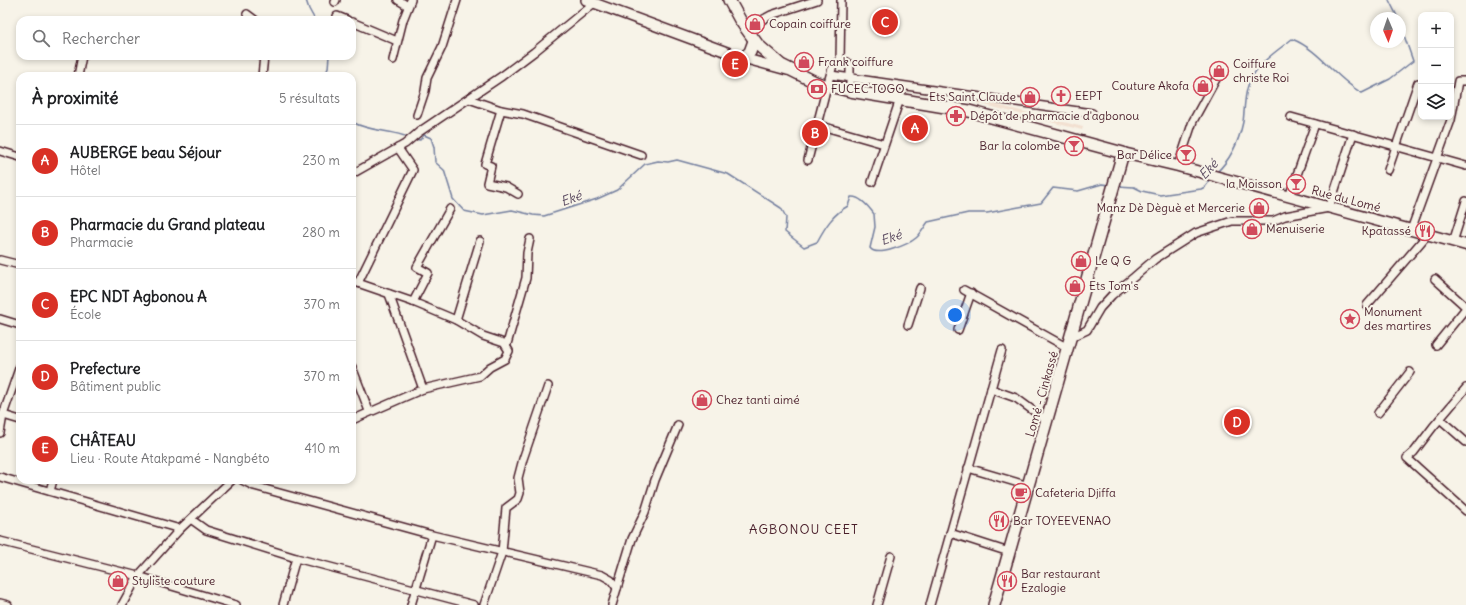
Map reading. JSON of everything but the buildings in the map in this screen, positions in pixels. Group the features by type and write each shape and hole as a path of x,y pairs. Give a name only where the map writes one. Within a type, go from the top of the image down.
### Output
{"highway":[{"path":"729,0 750,35 774,59 792,71 829,81 850,82 861,92"},
{"path":"743,58 750,52 750,35"},
{"path":"750,35 786,63 809,75 861,92 992,117 1123,153"},
{"name":"Lomé - Cinkassé","path":"994,605 1072,337 1123,153"}],"main road":[{"path":"590,1 743,58 792,71"},
{"name":"Rue du Lomé","path":"1123,153 1178,166 1220,179 1466,245"}],"street":[{"path":"393,60 397,41 410,3 398,0"},
{"path":"417,115 425,91 427,78 442,47 457,0"},
{"path":"750,35 771,15 817,0"},
{"path":"840,61 841,0"},
{"path":"356,172 405,144 418,132 469,99 534,52 590,1"},
{"path":"356,24 397,41"},
{"path":"79,72 81,60"},
{"path":"262,72 264,60"},
{"path":"808,160 833,65 840,61 847,62 850,65 850,82 1092,113"},
{"path":"1178,166 1193,121 1222,68"},
{"path":"1410,230 1451,120 1458,81 1466,81"},
{"path":"1388,170 1418,84"},
{"path":"469,99 501,110 523,114 641,155"},
{"path":"872,182 900,99"},
{"path":"501,110 485,164 491,166 487,183 506,187 518,194"},
{"path":"1291,117 1466,166"},
{"path":"1289,197 1315,124"},
{"path":"818,125 884,144"},
{"path":"1072,337 1087,330 1100,308 1112,295 1155,259 1196,233 1232,221 1273,221 1285,216 1329,208 1353,134"},
{"path":"356,280 413,170 398,148"},
{"path":"0,150 16,156"},
{"path":"1453,242 1466,201"},
{"path":"413,302 428,273 417,267 450,209"},
{"path":"1367,305 1428,234"},
{"path":"507,344 526,278 526,257 530,239"},
{"path":"456,320 480,241"},
{"path":"0,260 16,264"},
{"path":"1435,279 1466,307 1436,345"},
{"path":"356,282 413,302 456,320 483,336 504,343 508,348 508,354 505,359 490,367 480,376 423,389 356,418"},
{"path":"908,325 920,288"},
{"path":"964,290 1068,348"},
{"path":"389,294 423,389"},
{"path":"958,330 971,294"},
{"path":"0,319 16,324"},
{"path":"930,605 1002,350"},
{"path":"1378,412 1410,372"},
{"path":"0,433 2,415 16,377"},
{"path":"356,378 369,412"},
{"path":"484,605 502,552 506,508 518,499 520,493 518,478 523,459 548,386"},
{"path":"991,388 1016,398 1047,421"},
{"path":"1466,388 1414,452 1407,458 1466,511"},
{"path":"2,415 16,419"},
{"path":"1440,419 1466,442"},
{"path":"612,605 632,539 645,512 655,480 678,425"},
{"path":"968,468 1028,486"},
{"path":"0,477 16,481"},
{"path":"27,484 180,529"},
{"path":"50,490 52,484"},
{"path":"122,605 138,576 180,529 192,520 228,484"},
{"path":"250,484 432,535 602,575 611,580 617,588"},
{"path":"192,520 206,530 296,558 474,605"},
{"path":"950,533 1009,552"},
{"path":"411,605 432,535"},
{"path":"0,541 138,576 215,602 236,605"},
{"path":"877,605 891,556"},
{"path":"283,605 296,558"},
{"path":"0,603 7,605"}],"shaded area":[{"path":"974,99 1083,127 1082,130 973,102"}],"waterway":[{"name":"Eké","path":"306,0 313,16"},
{"name":"Eké","path":"1389,0 1395,12"},
{"name":"Eké","path":"1216,173 1230,156 1239,136 1243,122 1246,93 1249,82 1260,66 1292,39 1311,50 1344,80 1362,93 1390,79 1413,61 1406,41"},
{"name":"Eké","path":"326,72 329,60"},
{"name":"Eké","path":"356,124 367,128 395,133 410,138"},
{"name":"Eké","path":"413,139 420,140 424,135 431,138 434,147 435,162 444,170 453,199 464,211 483,215 512,210 544,216 597,199 617,190 645,164 658,161 668,162 677,160 728,174 781,208 786,217 785,232 804,247 817,242 830,221 848,206 851,197 858,198 867,205 874,214 875,227 870,248 879,252 893,249 912,241 919,235 928,222 968,213 987,213 1041,203 1053,188 1078,191 1102,184 1110,185"},
{"name":"Eké","path":"1117,186 1134,187 1142,191 1160,195 1201,189 1205,187 1211,179"}],"place":[{"name":"EPC NDT Agbonou A","path":"885,22"},
{"name":"Copain coiffure","path":"755,24"},
{"name":"Frank coiffure","path":"804,62"},
{"name":"CHÂTEAU","path":"735,64"},
{"name":"Coiffure christe Roi","path":"1219,71"},
{"name":"Couture Akofa","path":"1203,86"},
{"name":"FUCEC TOGO","path":"817,89"},
{"name":"EEPT","path":"1061,96"},
{"name":"Ets Saint Claude","path":"1030,97"},
{"name":"Dépôt de pharmacie d'agbonou","path":"956,116"},
{"name":"AUBERGE beau Séjour","path":"915,128"},
{"name":"Pharmacie du Grand plateau","path":"815,133"},
{"name":"Bar la colombe","path":"1074,146"},
{"name":"Bar Délice","path":"1186,155"},
{"name":"la Moisson","path":"1296,184"},
{"name":"Manz Dè Dèguè et Mercerie","path":"1259,208"},
{"name":"Menuiserie","path":"1252,229"},
{"name":"Kpatassé","path":"1425,231"},
{"name":"Le Q G","path":"1081,261"},
{"name":"Ets Tom's","path":"1075,286"},
{"name":"Monument des martires","path":"1350,319"},
{"name":"Chez tanti aimé","path":"702,400"},
{"name":"Prefecture","path":"1237,422"},
{"name":"Cafeteria Djiffa","path":"1021,493"},
{"name":"Bar TOYEEVENAO","path":"999,521"},
{"name":"Styliste couture","path":"118,581"},
{"name":"Bar restaurant Ezalogie","path":"1007,581"}],"district":[{"name":"AGBONOU CEET","path":"804,529"}]}
